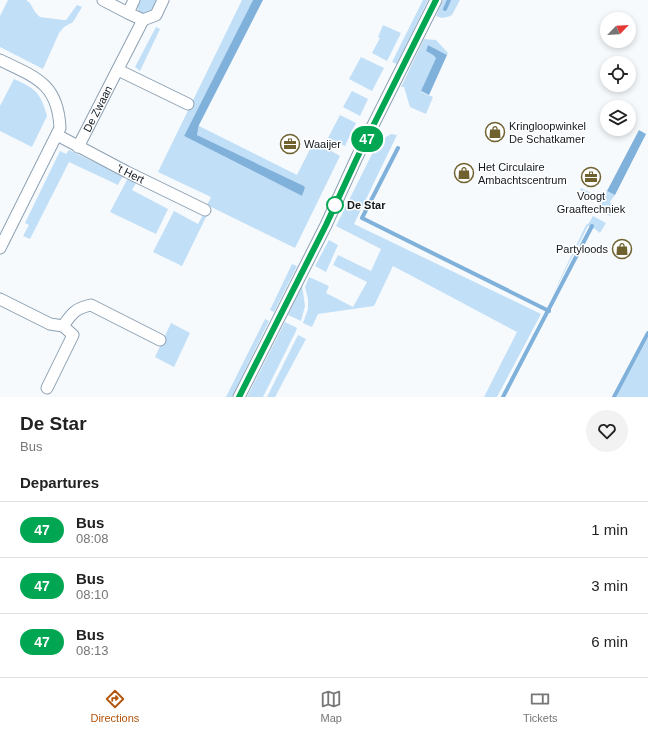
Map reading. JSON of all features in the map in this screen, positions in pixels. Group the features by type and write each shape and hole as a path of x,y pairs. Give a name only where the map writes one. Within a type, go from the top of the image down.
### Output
{"street":[{"path":"103,0 143,20"},
{"path":"128,13 134,0"},
{"name":"De Zwaan","path":"78,147 143,20 156,15 163,0"},
{"path":"239,397 326,225 357,158 436,0"},
{"path":"0,60 36,77 46,85 53,96 60,119 60,128 0,248"},
{"path":"118,70 188,104"},
{"name":"'t Hert","path":"56,135 205,210"},
{"path":"0,299 50,324 63,326 73,335 47,388"},
{"path":"63,326 74,311 81,307 91,305 160,340"}],"shaded area":[{"path":"8,0 26,0 40,17 63,20 66,20 77,5 82,7 73,22 64,27 59,33 43,69 0,47 0,16"},
{"path":"138,0 158,0 153,11 144,15 139,12 136,5"},
{"path":"242,0 253,0 184,136 302,196 305,188 304,186 197,135 199,126 297,175 314,141 340,156 295,248 207,205 211,197 158,172"},
{"path":"423,0 428,0 397,64 392,62"},
{"path":"443,0 460,0 452,15 442,18 436,16"},
{"path":"383,25 401,33 387,61 372,53 380,38 378,37"},
{"path":"156,27 160,29 140,71 135,67"},
{"path":"424,39 436,40 448,53 447,55 428,45 426,51 436,58 421,92 433,97 426,114 410,107 404,87 401,87"},
{"path":"361,57 384,68 372,91 349,79"},
{"path":"14,79 36,92 42,102 47,116 32,147 0,131 0,106"},
{"path":"352,91 368,99 360,116 343,107"},
{"path":"340,115 356,123 345,146 328,138"},
{"path":"391,134 397,135 354,224 541,314 497,397 484,397 517,332 393,266 374,306 318,314 312,327 303,323 308,309 308,299 305,287 309,277 329,286 326,293 353,307 367,282 333,265 338,255 371,271 381,249 336,226 378,142"},
{"path":"69,150 123,176 118,185 69,162 30,239 23,236 29,225 25,223 60,151 66,154"},
{"path":"128,178 136,183 132,190 168,209 156,234 110,212"},
{"path":"581,188 603,199 607,191 615,195 610,202 614,208 610,216 597,208 600,201 580,190"},
{"path":"174,211 198,224 204,213 207,215 182,266 153,252"},
{"path":"593,216 606,223 600,233 588,226 552,296 586,225"},
{"path":"329,240 338,245 326,272 315,266"},
{"path":"292,264 297,266 274,312 270,310"},
{"path":"302,285 305,306 301,321 288,315"},
{"path":"265,319 269,321 232,397 226,397"},
{"path":"285,322 297,328 263,397 247,397"},
{"path":"171,323 190,333 174,367 155,357"},
{"path":"298,335 306,339 275,397 267,397"},
{"path":"648,338 648,397 616,397"}],"water":[{"path":"253,0 263,0 199,125 197,135 304,186 305,188 302,196 184,136"},
{"path":"428,45 447,55 429,95 421,91 436,58 426,51"},
{"path":"639,130 646,134 615,195 607,191"}],"waterway":[{"path":"445,9 449,0"},
{"path":"398,148 362,218 549,311"},
{"path":"503,397 592,226"},
{"path":"614,397 648,333"}],"bus line":[{"name":"47","path":"239,397 326,225 357,158 436,0"}],"place":[{"name":"Kringloopwinkel De Schatkamer","path":"495,132"},
{"name":"Waaijer","path":"290,144"},
{"name":"Het Circulaire Ambachtscentrum","path":"464,173"},
{"name":"Voogt Graaftechniek","path":"591,177"},
{"name":"De Star","path":"335,205"},
{"name":"Partyloods","path":"622,249"}]}
